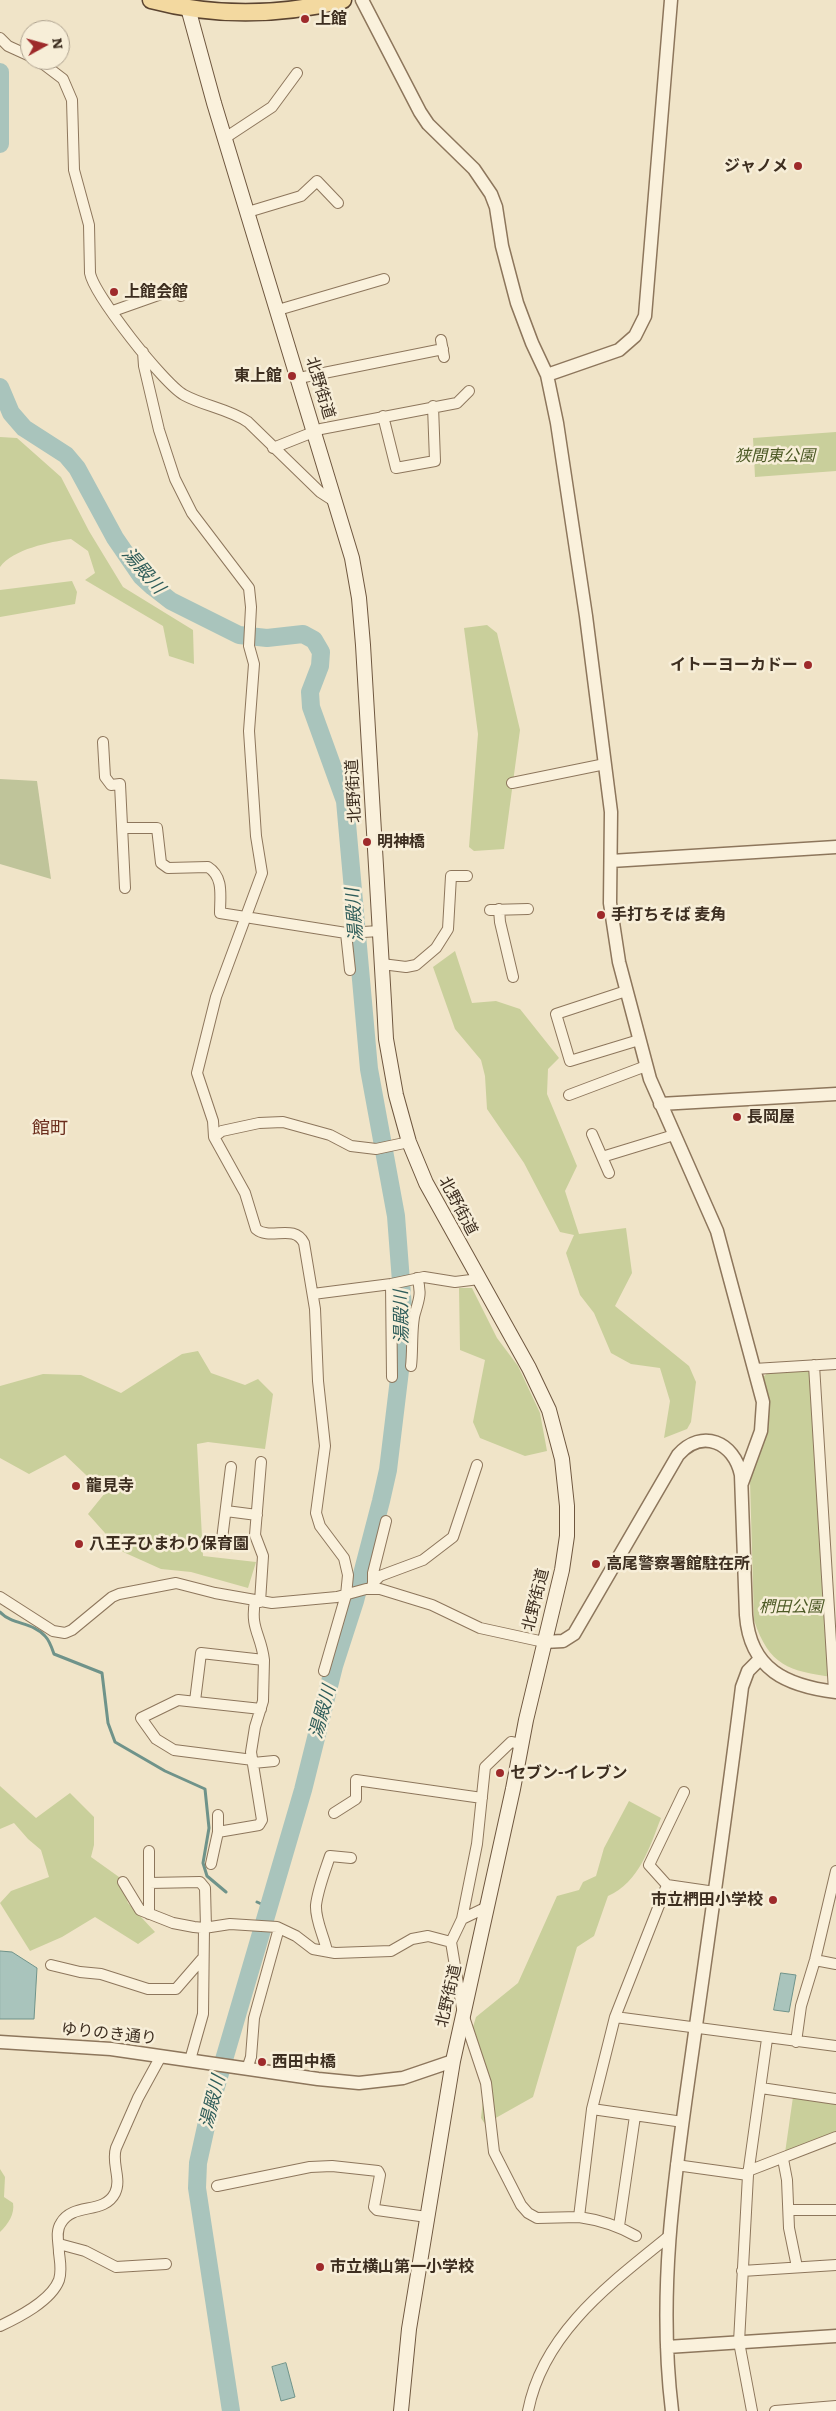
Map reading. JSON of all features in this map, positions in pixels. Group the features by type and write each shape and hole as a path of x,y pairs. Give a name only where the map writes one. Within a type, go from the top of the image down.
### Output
{"main road":[{"path":"151,0 188,8 235,13 271,12 343,0"},
{"name":"北野街道","path":"188,8 225,138 337,503 352,558 361,621 386,1039 393,1080 409,1142 430,1192 541,1392 554,1426 562,1458 568,1506 566,1543 453,2062 405,2354 401,2411"}],"street":[{"path":"362,0 420,112 428,124 474,169 491,194 496,207 502,246 517,303 537,356 547,375 577,555 612,817 610,903 619,962 646,1066 660,1104 717,1231 763,1402 763,1420 742,1483"},
{"path":"547,375 619,350 636,336 645,316 671,0"},
{"path":"0,38 8,46 20,51"},
{"path":"51,70 63,79 70,93 74,170 89,225 91,279 142,352 177,391 202,404 242,418 320,492 337,503"},
{"path":"225,138 272,107 297,73"},
{"path":"248,212 301,196 317,181 338,203"},
{"path":"278,310 384,279"},
{"path":"113,312 178,288 182,296"},
{"path":"299,378 443,349"},
{"path":"142,352 159,430 175,478 192,513 249,588 251,607 249,646 254,664 250,713 251,773 256,836 263,866 261,880 216,997 198,1068 199,1081 213,1121 214,1137 245,1193 256,1229 262,1233 294,1233 301,1238 313,1294 319,1405 325,1446 316,1513 320,1526 344,1558 348,1575 347,1594 324,1671"},
{"path":"273,448 314,431 433,406 457,403 469,392"},
{"path":"383,416 396,468 425,463 435,461 433,406"},
{"path":"103,742 105,777 111,784 120,784 125,888"},
{"path":"512,783 605,764"},
{"path":"123,828 157,828 161,863 168,868 208,866 219,877 220,913 348,933 380,932"},
{"path":"611,861 836,847"},
{"path":"382,964 406,967 416,966 436,948 448,929 451,876 467,876"},
{"path":"513,977 494,910 528,909"},
{"path":"348,933 350,970"},
{"path":"626,991 556,1014 570,1061 639,1040"},
{"path":"570,1095 646,1066"},
{"path":"660,1104 836,1094"},
{"path":"214,1137 222,1131 259,1123 283,1122 330,1135 351,1146 376,1149 409,1142"},
{"path":"592,1134 610,1173"},
{"path":"602,1157 674,1135"},
{"path":"313,1294 393,1284 414,1279 455,1282 479,1279"},
{"path":"411,1366 415,1314 420,1303 420,1287 414,1279"},
{"path":"392,1377 393,1284"},
{"path":"754,1369 836,1364"},
{"path":"0,1597 53,1631 62,1633 76,1627 112,1597 171,1584 187,1584 257,1601 281,1603 347,1594 370,1587 432,1605 480,1628 544,1642 563,1641 574,1634 666,1474 685,1449 704,1441 714,1442 724,1446 738,1461 742,1483 747,1625 751,1643 760,1659 777,1675 796,1685 835,1691 814,1365"},
{"path":"218,1832 261,1824 252,1741 261,1709 264,1660 262,1643 252,1621 257,1601 263,1556 255,1535 261,1462"},
{"path":"370,1587 380,1576 423,1560 453,1537 477,1465"},
{"path":"222,1539 231,1467"},
{"path":"226,1511 256,1515"},
{"path":"370,1587 386,1521"},
{"path":"195,1701 201,1653 264,1660"},
{"path":"672,2411 665,2289 668,2237 676,2165 742,1687 748,1671 760,1659"},
{"path":"261,1709 178,1700 141,1718 156,1739 174,1750 253,1761 274,1761"},
{"path":"521,1744 511,1742 485,1767 476,1844 462,1919 451,1942 462,2014 486,2083 494,2152 521,2205 528,2214 537,2218 579,2217 602,2220 619,2226 636,2236"},
{"path":"334,1813 356,1799 356,1780 482,1798"},
{"path":"684,1792 649,1865 667,1885 715,1892"},
{"path":"211,1864 218,1832 218,1815"},
{"path":"149,1851 149,1914"},
{"path":"327,1951 324,1934 318,1920 316,1905 318,1897 330,1856 351,1858"},
{"path":"796,2042 801,2006 831,1910 836,1871"},
{"path":"123,1882 140,1910 173,1923 205,1928 222,1924 254,1924 278,1927 296,1936 313,1949 336,1953 384,1953 412,1939 428,1936 451,1942"},
{"path":"149,1883 200,1882 204,1888 203,2014 190,2060"},
{"path":"579,2217 592,2109 615,2017 667,1885"},
{"path":"462,1919 487,1907"},
{"path":"278,1927 254,2018 251,2057 248,2069 348,2083 378,2082 412,2076 453,2062"},
{"path":"51,1965 80,1972 101,1974 148,1989 176,1989 202,1959"},
{"path":"815,1960 836,1964"},
{"path":"615,2017 767,2039 836,2046"},
{"path":"752,2411 739,2342 748,2173 767,2039"},
{"name":"ゆりのき通り","path":"0,2042 82,2046 248,2069"},
{"path":"0,2326 27,2314 41,2302 59,2281 61,2268 58,2230 67,2215 104,2205 115,2194 118,2185 114,2155 116,2148 138,2098 161,2056"},
{"path":"761,2088 836,2099"},
{"path":"592,2109 682,2122"},
{"path":"619,2226 635,2116"},
{"path":"676,2165 748,2173 836,2137"},
{"path":"783,2159 787,2180 789,2228 797,2267"},
{"path":"218,2186 310,2167 332,2166 378,2171 380,2175 374,2207 377,2210 427,2217"},
{"path":"789,2210 836,2210"},
{"path":"528,2411 543,2367 560,2336 575,2319 668,2237"},
{"path":"59,2244 85,2251 116,2267 166,2264"},
{"path":"742,2271 836,2265"},
{"path":"667,2347 836,2336"},
{"path":"775,2411 836,2406"}],"green space":[{"name":"狭間東公園","path":"836,432 836,471 755,477 753,438"},
{"path":"0,437 17,438 61,477 89,531 123,587 193,630 194,664 169,656 163,626 85,580 95,573 88,551 71,539 32,547 14,555 0,567"},
{"path":"72,581 77,592 75,604 0,617 0,590"},
{"path":"487,625 497,633 520,730 504,849 474,851 469,847 478,734 464,628"},
{"path":"0,779 37,781 51,879 0,864"},
{"path":"455,951 472,1003 496,1001 520,1009 559,1058 548,1069 547,1094 577,1166 565,1191 579,1234 626,1228 632,1273 615,1306 689,1366 696,1382 691,1422 687,1429 664,1438 670,1401 660,1368 631,1364 611,1353 594,1313 580,1295 566,1253 574,1235 560,1232 524,1163 487,1109 485,1076 481,1060 455,1029 433,967"},
{"path":"459,1288 472,1288 497,1338 518,1366 540,1413 547,1451 525,1456 480,1438 473,1422 485,1360 460,1350"},
{"path":"198,1351 211,1373 245,1385 258,1379 273,1394 265,1449 208,1442 197,1444 203,1556 256,1562 248,1588 191,1572 161,1569 121,1551 88,1514 105,1493 65,1455 29,1474 0,1458 0,1386 43,1374 81,1375 121,1393 182,1354"},
{"name":"椚田公園","path":"814,1370 833,1677 804,1672 783,1664 766,1647 754,1620 750,1481 768,1428 769,1419 763,1377 769,1372"},
{"path":"0,1786 36,1818 70,1793 94,1817 94,1845 91,1857 119,1877 128,1903 155,1932 138,1944 95,1917 62,1937 30,1951 0,1903 11,1891 49,1877 41,1850 14,1823 0,1829"},
{"path":"629,1801 661,1818 648,1852 628,1882 608,1896 594,1936 577,1947 533,2097 485,2124 481,2118 485,2081 469,2040 476,2017 518,1983 557,1896 579,1890 583,1882 596,1876 604,1848"},
{"path":"793,2097 836,2102 836,2133 785,2153"},
{"path":"0,2169 5,2177 4,2197 13,2203 13,2211 6,2226 0,2232"}],"water":[{"path":"0,1951 12,1952 37,1968 34,2019 0,2019"},
{"path":"781,1973 796,1975 789,2012 774,2010"},
{"path":"286,2363 295,2397 281,2401 272,2367"}],"waterway":[{"name":"湯殿川","path":"0,72 0,144"},
{"name":"湯殿川","path":"0,387 11,413 24,428 66,455 77,468 115,538 141,576 153,587 171,601 239,635 267,638 303,634 314,640 321,652 320,666 310,692 311,707 345,801 369,1069 396,1216 403,1308 402,1354 388,1470 355,1601 334,1666 303,1790 211,2104 198,2163 197,2188 231,2411"},
{"path":"0,1612 10,1619 40,1631 48,1640 54,1654 102,1673 108,1723 115,1742 165,1771 205,1789 209,1828 203,1863 207,1876 226,1892"},
{"path":"257,1902 268,1907"}],"place":[{"name":"上館","path":"305,19"},
{"name":"ジャノメ","path":"798,166"},
{"name":"上館会館","path":"114,292"},
{"name":"東上館","path":"292,376"},
{"name":"イトーヨーカドー","path":"808,665"},
{"name":"明神橋","path":"367,842"},
{"name":"手打ちそば 麦角","path":"601,915"},
{"name":"長岡屋","path":"737,1117"},
{"name":"龍見寺","path":"76,1486"},
{"name":"八王子ひまわり保育園","path":"79,1544"},
{"name":"高尾警察署館駐在所","path":"596,1564"},
{"name":"セブン-イレブン","path":"500,1773"},
{"name":"市立椚田小学校","path":"773,1900"},
{"name":"西田中橋","path":"262,2062"},
{"name":"市立横山第一小学校","path":"320,2267"}],"district":[{"name":"館町","path":"50,1129"}]}
